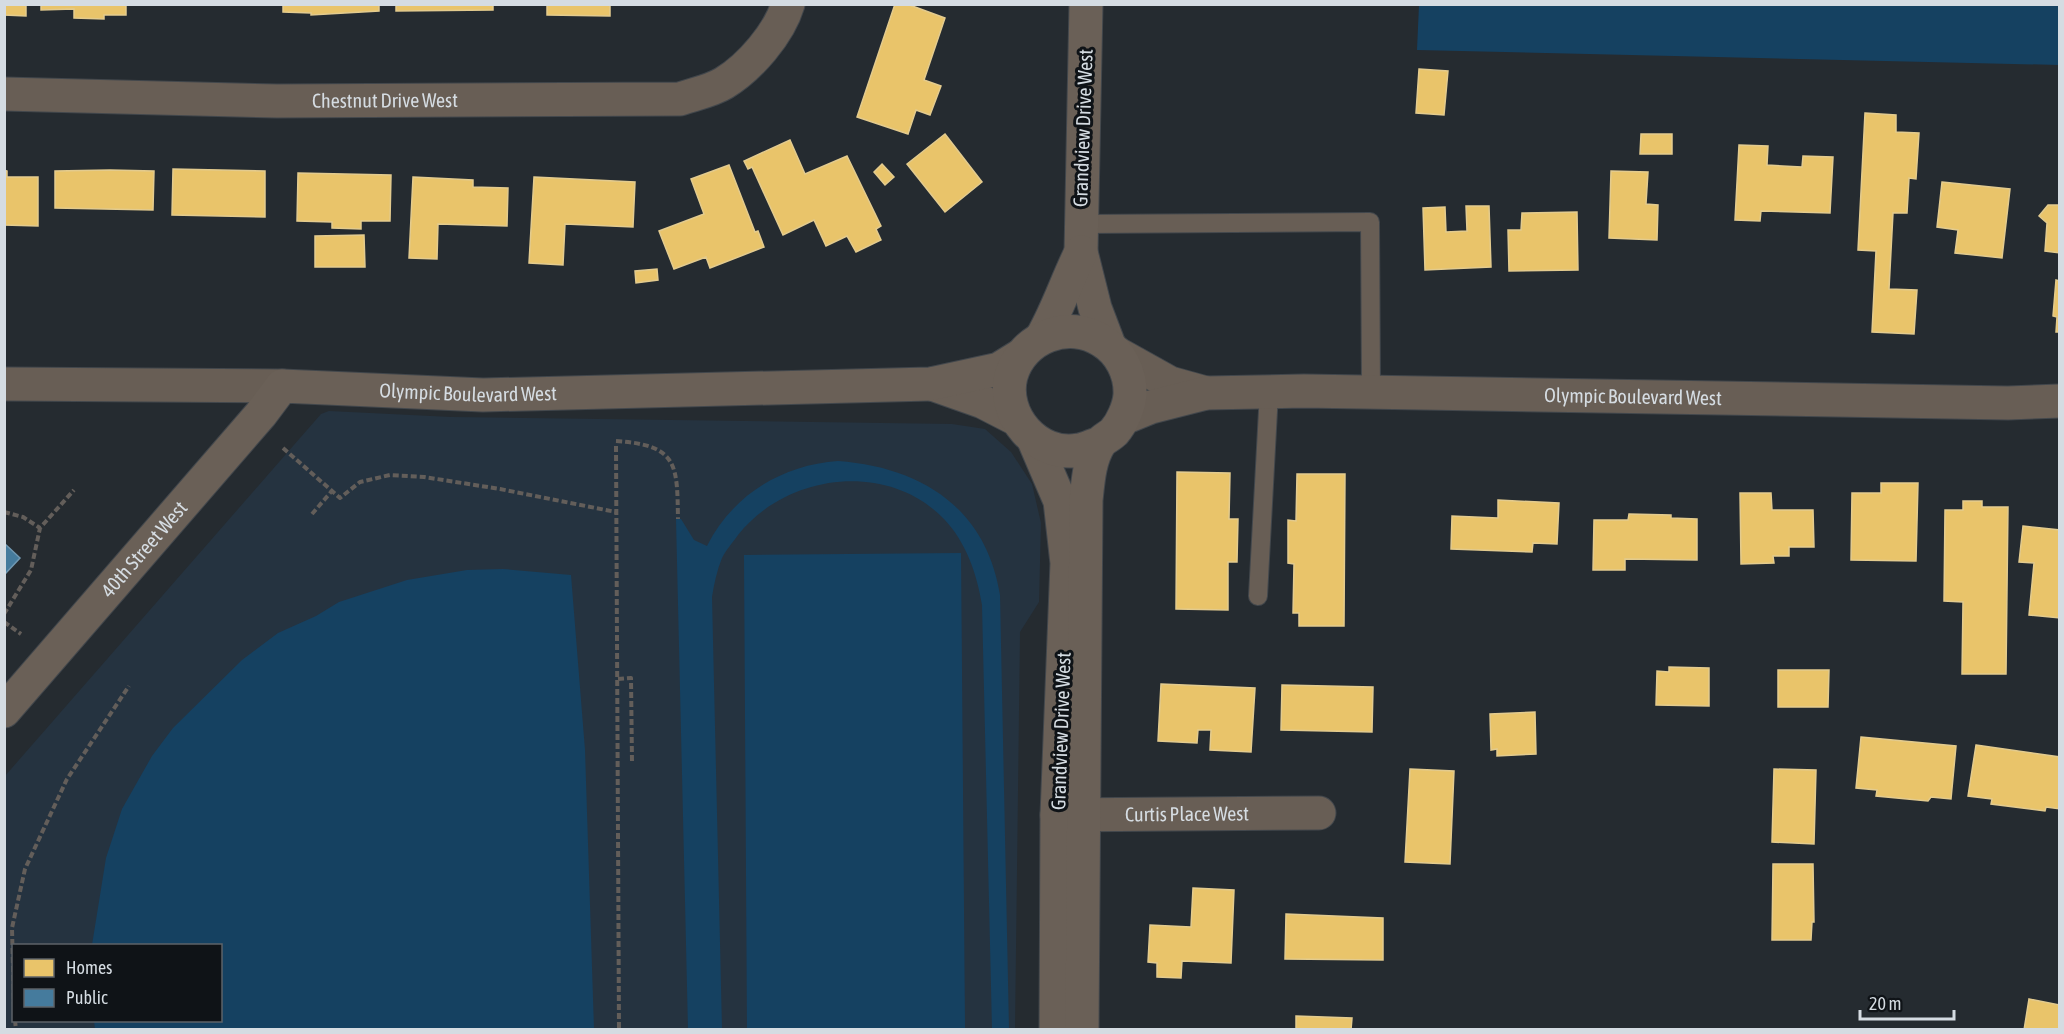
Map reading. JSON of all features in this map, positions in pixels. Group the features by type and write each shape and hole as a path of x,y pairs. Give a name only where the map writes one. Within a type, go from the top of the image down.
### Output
{"street":[{"name":"Chestnut Drive West","path":"4,94 277,101 680,99 721,85 753,57 780,23 788,4"},
{"name":"Grandview Drive West","path":"1086,4 1081,238 1113,349"},
{"name":"Grandview Drive West","path":"1031,347 1056,312 1081,238"},
{"path":"1059,331 1077,331 1094,335 1113,349 1128,374 1130,396 1124,418 1114,432 1100,443 1078,450 1066,450 1054,449 1024,428 1010,398 1011,376 1031,347 1059,331"},
{"name":"Olympic Boulevard West","path":"4,384 282,386 483,395 930,384 999,369 1031,347"},
{"name":"Olympic Boulevard West","path":"1113,349 1170,383 1206,393"},
{"name":"Olympic Boulevard West","path":"930,384 984,402 1024,428"},
{"name":"40th Street West","path":"4,711 261,414 282,386"},
{"name":"Olympic Boulevard West","path":"1124,418 1151,407 1206,393 1371,392 1996,403 2060,401"},
{"name":"Grandview Drive West","path":"1024,428 1060,501 1067,563 1071,816 1082,1029"},
{"name":"Grandview Drive West","path":"1056,1029 1071,816 1086,500 1090,468 1100,443"},
{"name":"Curtis Place West","path":"1071,816 1319,813"}],"lane":[{"path":"1081,238 1370,222 1371,392"},
{"path":"1258,596 1269,392"}],"path":[{"path":"619,1029 616,443 642,444 669,460 675,467 678,519"},
{"path":"283,448 331,492 342,498 360,482 380,476 424,477 616,512"},
{"path":"4,614 31,570 40,528 74,490"},
{"path":"312,514 331,492"},
{"path":"4,512 23,518 40,528"},
{"path":"4,622 21,634"},
{"path":"618,679 632,678 632,762"},
{"path":"12,944 12,928 25,869 67,779 129,686"}],"shaded area":[{"path":"1419,5 2059,5 2059,65 1417,50"},
{"path":"329,411 451,417 952,424 985,429 1011,452 1032,484 1041,523 1039,602 1020,632 1015,1029 5,1030 5,776 321,414"},
{"path":"838,461 896,472 922,483 944,497 964,516 980,538 992,564 1000,595 1009,1029 992,1029 982,605 974,570 952,528 921,500 895,488 866,482 838,482 809,488 782,498 758,514 728,549 717,572 712,597 722,1029 688,1029 676,519 681,519 694,540 707,546 717,528 730,512 760,486 797,469"},
{"path":"961,553 965,1029 747,1029 744,555"},
{"path":"503,569 571,575 585,750 594,1029 95,1029 94,1022 222,1022 222,944 92,944 106,858 122,809 152,756 173,728 242,660 278,633 316,616 339,602 407,580 467,570"}],"building: Homes":[{"path":"4,4 26,4 26,16 4,15"},
{"path":"41,4 126,4 126,15 104,15 104,19 74,18 74,9 41,10"},
{"path":"283,4 379,4 379,11 311,15 311,13 283,12"},
{"path":"396,4 493,4 493,10 396,11"},
{"path":"610,4 610,16 547,15 547,5 513,5"},
{"path":"895,4 907,4 945,18 924,80 941,86 930,115 916,110 908,134 857,117"},
{"path":"1419,69 1448,71 1444,115 1416,113"},
{"path":"1865,113 1896,115 1896,132 1919,133 1916,179 1909,178 1907,213 1893,213 1889,289 1917,290 1914,334 1872,332 1876,251 1858,250"},
{"path":"945,134 982,182 945,212 907,164"},
{"path":"1641,134 1672,134 1672,154 1640,154"},
{"path":"790,140 805,174 847,156 881,226 876,229 881,240 856,252 847,236 826,246 814,220 783,235 752,167 748,169 744,161"},
{"path":"1739,145 1768,146 1767,165 1802,167 1803,156 1833,157 1830,213 1761,211 1760,221 1735,220"},
{"path":"882,164 894,177 885,185 874,172"},
{"path":"729,165 755,232 758,231 764,247 710,268 706,257 674,269 659,231 704,214 691,179"},
{"path":"173,169 265,171 265,217 172,215"},
{"path":"4,170 7,171 7,177 38,177 38,226 4,225"},
{"path":"55,171 154,171 153,210 55,208"},
{"path":"1611,171 1648,172 1646,204 1658,205 1657,240 1609,238"},
{"path":"298,173 391,175 390,221 361,221 361,229 332,228 332,222 297,221"},
{"path":"413,177 473,180 473,187 508,188 507,226 438,224 437,259 409,258"},
{"path":"534,177 635,182 633,227 565,224 563,265 529,263"},
{"path":"1942,182 2010,189 2002,258 1955,253 1958,230 1937,227"},
{"path":"2048,205 2060,205 2060,253 2045,251 2047,223 2039,216"},
{"path":"1466,206 1489,206 1491,267 1425,270 1423,208 1445,207 1446,232 1467,231"},
{"path":"1577,212 1578,270 1509,271 1508,230 1521,230 1522,213"},
{"path":"364,235 365,267 315,267 315,236"},
{"path":"657,269 658,280 636,283 635,271"},
{"path":"2056,280 2060,281 2060,332 2056,332 2057,317 2053,316"},
{"path":"1177,472 1230,473 1229,519 1238,519 1237,562 1228,562 1228,610 1176,609"},
{"path":"1297,474 1345,474 1344,626 1299,626 1299,613 1293,613 1294,564 1288,563 1288,520 1296,521"},
{"path":"1881,483 1918,483 1916,561 1851,560 1852,493 1881,493"},
{"path":"1740,493 1771,493 1772,510 1813,510 1814,547 1789,547 1789,556 1773,556 1774,563 1741,564"},
{"path":"1498,500 1559,503 1557,544 1533,543 1532,552 1451,549 1452,516 1498,518"},
{"path":"1963,501 1982,501 1982,507 2008,507 2006,674 1962,674 1963,602 1944,601 1945,510 1963,510"},
{"path":"1629,514 1671,515 1671,518 1697,519 1697,560 1625,559 1625,570 1593,570 1594,520 1628,520"},
{"path":"2023,526 2060,530 2060,618 2029,615 2034,563 2019,562"},
{"path":"1669,667 1709,668 1709,706 1656,705 1657,671 1669,672"},
{"path":"1778,670 1829,670 1828,707 1778,707"},
{"path":"1161,684 1255,688 1251,752 1210,750 1211,730 1198,730 1197,743 1158,741"},
{"path":"1282,685 1373,687 1372,732 1281,730"},
{"path":"1535,712 1536,754 1497,756 1497,749 1491,750 1490,714"},
{"path":"1861,737 1956,746 1951,799 1931,797 1928,801 1876,796 1877,790 1856,788"},
{"path":"1976,745 2060,757 2060,809 2046,807 2045,811 1991,804 1992,799 1968,796"},
{"path":"1410,769 1454,771 1450,864 1405,862"},
{"path":"1774,769 1816,770 1814,844 1772,842"},
{"path":"1773,864 1813,864 1814,922 1812,922 1811,940 1772,940"},
{"path":"1193,888 1234,890 1231,963 1182,961 1181,978 1157,977 1157,963 1148,962 1150,925 1191,927"},
{"path":"1286,914 1383,918 1383,960 1285,959"},
{"path":"2029,999 2060,1005 2060,1030 2024,1030"},
{"path":"1296,1016 1352,1018 1351,1030 1296,1030"}],"building: Public":[{"path":"4,543 20,558 4,575"}]}
